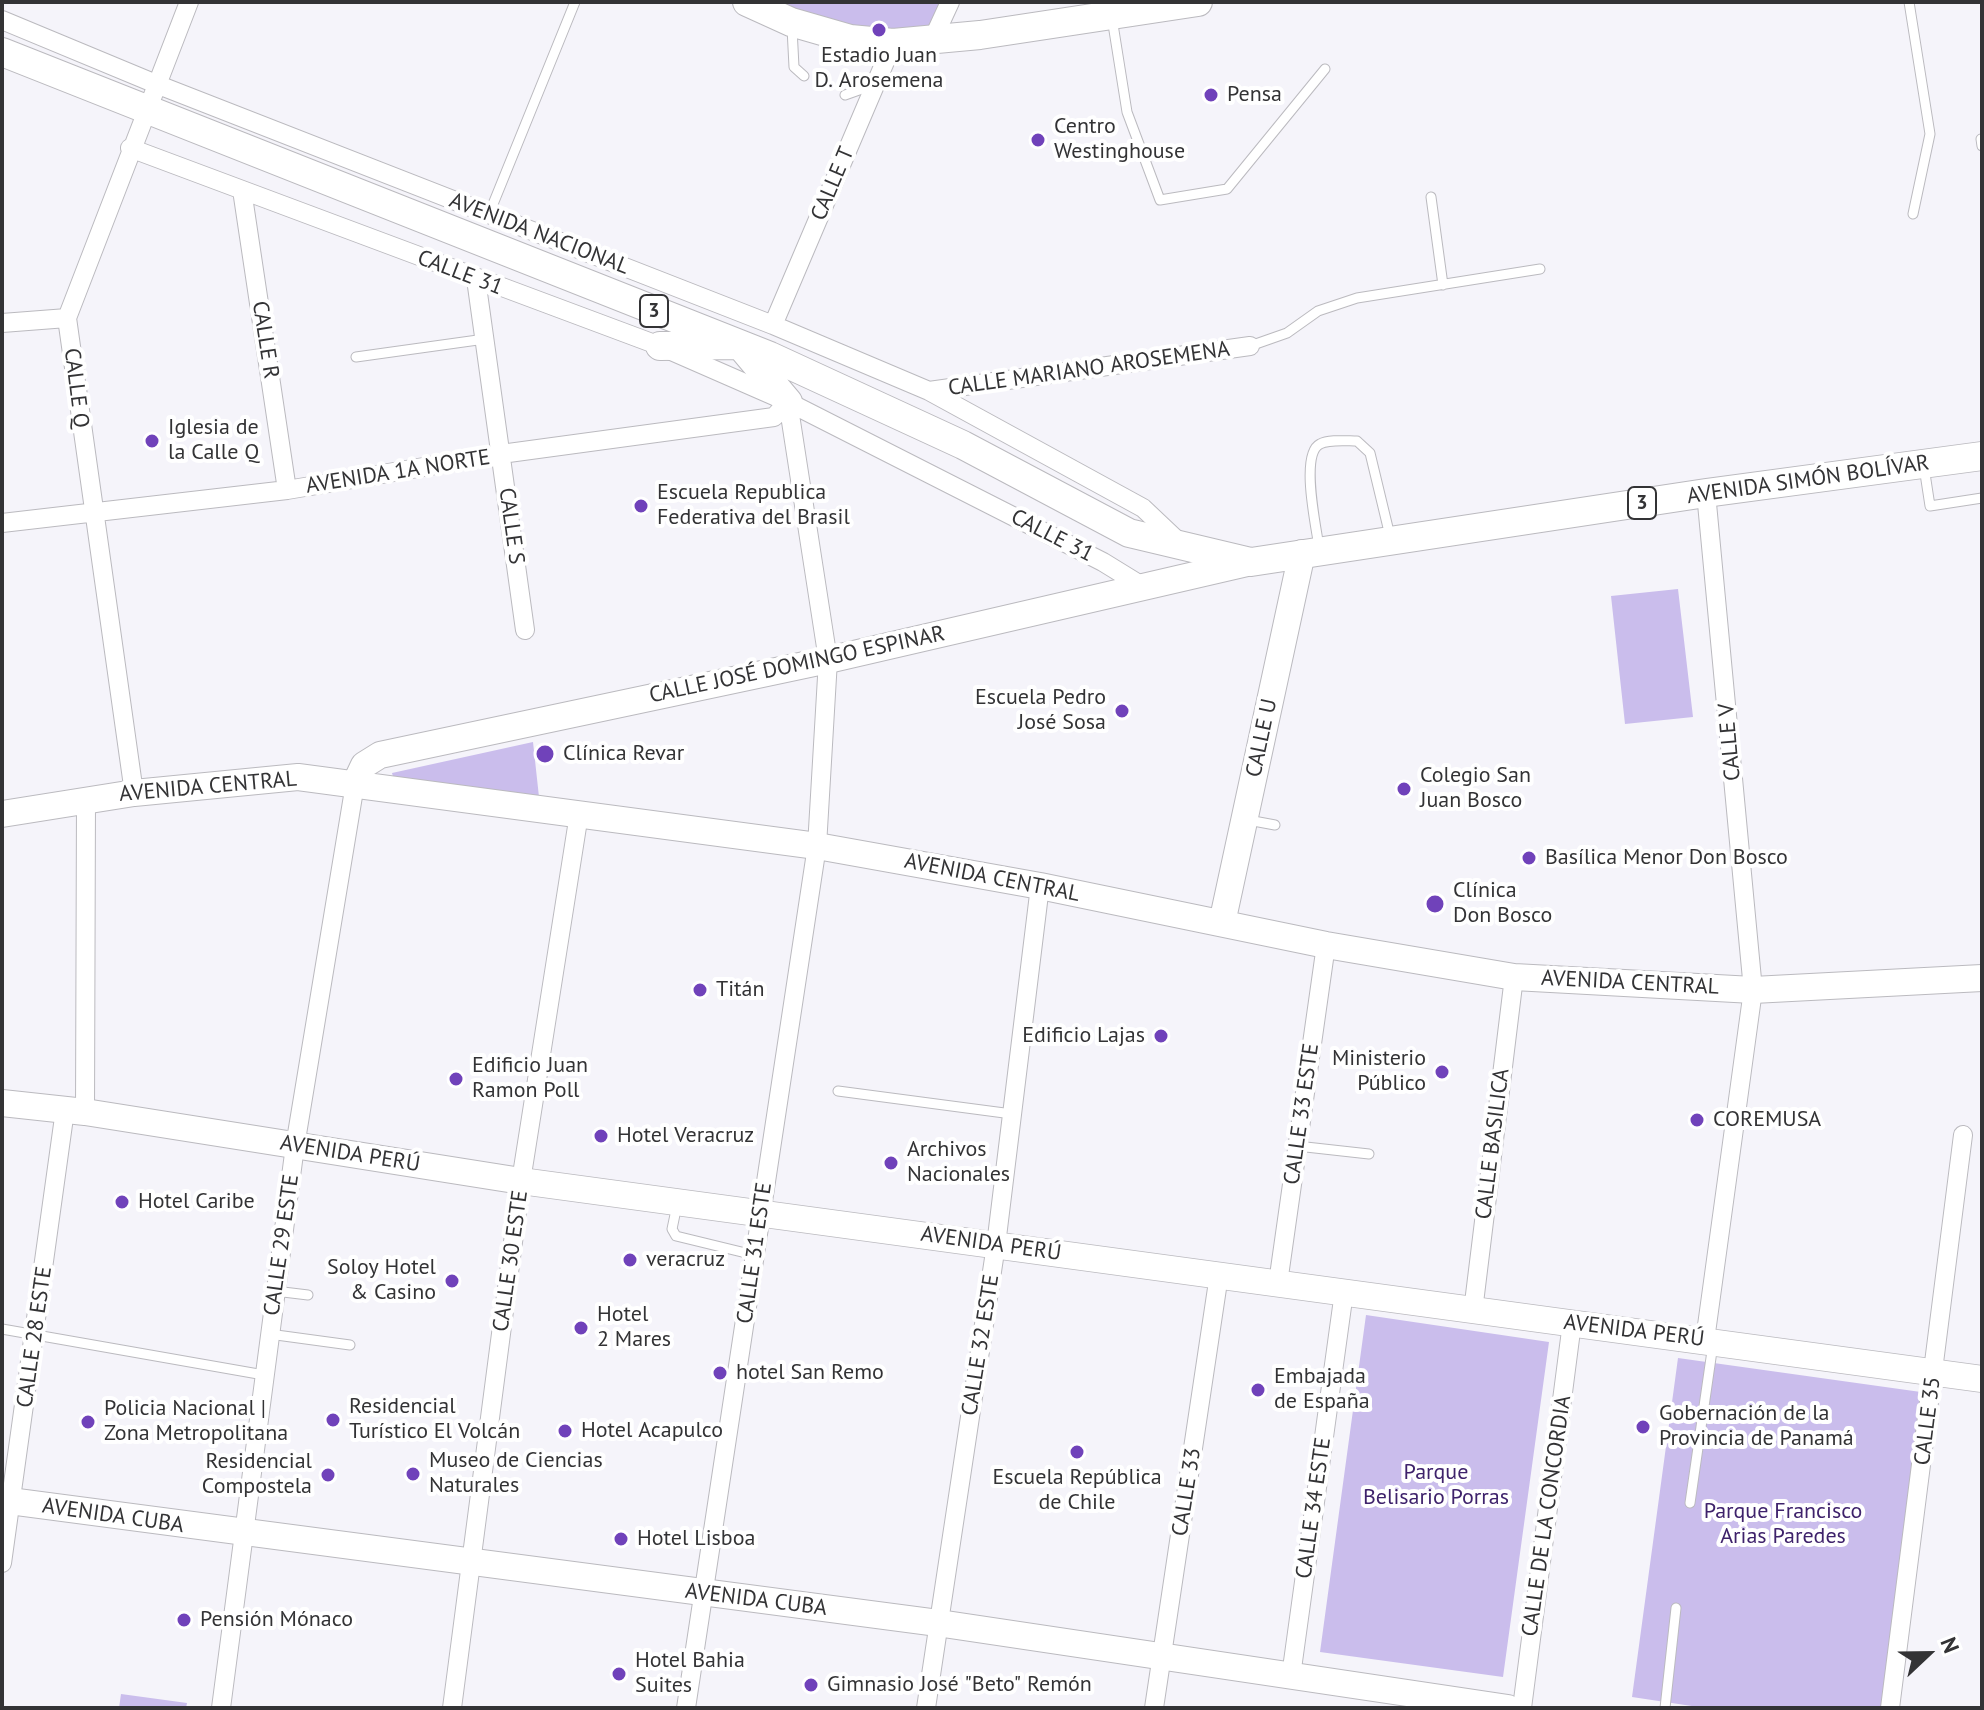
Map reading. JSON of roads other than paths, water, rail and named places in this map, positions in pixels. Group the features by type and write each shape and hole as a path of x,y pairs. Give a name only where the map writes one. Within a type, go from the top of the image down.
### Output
{"main road":[{"path":"747,2 791,22 850,39 893,43 932,41 1198,2"},
{"name":"AVENIDA NACIONAL","path":"2,52 150,97 740,345 886,408 1129,533 1185,549 1251,562 1310,552"},
{"path":"660,346 740,345 788,402"},
{"name":"AVENIDA SIMÓN BOLÍVAR","path":"1310,552 1706,493 1982,456"},
{"name":"CALLE U","path":"1222,923 1310,552"},
{"name":"CALLE JOSÉ DOMINGO ESPINAR","path":"355,784 364,765 380,755 828,660 1251,562"},
{"name":"AVENIDA CENTRAL","path":"2,814 134,793 298,777 817,846 1040,886 1326,945 1514,977 1753,990 1982,978"},
{"name":"AVENIDA PERÚ","path":"2,1103 75,1111 521,1181 1982,1379"},
{"name":"AVENIDA CUBA","path":"6,1501 471,1560 1162,1655 1291,1676 1384,1699 1508,1708"}],"street":[{"name":"CALLE Q","path":"134,793 92,515 67,318 130,148 189,2"},
{"path":"932,41 950,2"},
{"name":"AVENIDA NACIONAL","path":"2,20 150,97 489,215 773,325 929,391 1143,508 1185,549"},
{"name":"CALLE T","path":"773,325 893,43"},
{"name":"CALLE 31","path":"130,148 660,346 788,402 1103,562 1142,586"},
{"name":"CALLE R","path":"242,190 287,490"},
{"name":"CALLE S","path":"476,279 525,630"},
{"path":"2,323 67,318"},
{"name":"CALLE MARIANO AROSEMENA","path":"929,391 1250,346"},
{"path":"788,402 828,660 817,846"},
{"name":"AVENIDA 1A NORTE","path":"2,523 92,515 287,490 501,454 774,417 788,402"},
{"name":"CALLE V","path":"1706,493 1753,990"},
{"name":"CALLE 29 ESTE","path":"221,1708 241,1533 295,1146 355,784"},
{"name":"CALLE 28 ESTE","path":"2,1563 6,1501 75,1111 86,800"},
{"name":"CALLE 30 ESTE","path":"452,1708 521,1181 579,814"},
{"name":"CALLE 31 ESTE","path":"686,1708 702,1594 732,1424 759,1213 817,846"},
{"name":"CALLE 32 ESTE","path":"926,1708 996,1245 1040,886"},
{"name":"CALLE 33 ESTE","path":"1278,1283 1326,945"},
{"name":"CALLE BASILICA","path":"1473,1311 1514,977"},
{"path":"1709,1340 1753,990"},
{"name":"CALLE 35","path":"1890,1708 1963,1135"},
{"name":"CALLE 33","path":"1154,1708 1219,1275"},
{"name":"CALLE 34 ESTE","path":"1291,1676 1344,1292"},
{"name":"CALLE DE LA CONCORDIA","path":"1522,1708 1572,1323"}],"lane":[{"path":"489,215 575,2"},
{"path":"1909,2 1930,134 1913,214"},
{"path":"1112,15 1127,112 1160,200 1227,189 1325,69"},
{"path":"791,22 794,67 804,76"},
{"path":"845,95 876,84"},
{"path":"1981,139 1982,146"},
{"path":"1431,197 1443,285"},
{"path":"1250,346 1287,333 1318,311 1357,298 1540,269"},
{"path":"356,357 485,339"},
{"path":"1310,552 1308,460 1316,445 1323,442 1357,441 1370,453 1391,540"},
{"path":"1924,465 1930,506 1982,498"},
{"path":"1245,820 1275,825"},
{"path":"838,1091 1012,1114"},
{"path":"1297,1146 1369,1154"},
{"path":"677,1201 672,1229 676,1236 754,1255"},
{"path":"275,1291 308,1295"},
{"path":"2,1329 264,1375"},
{"path":"269,1334 350,1345"},
{"path":"1690,1503 1709,1340"},
{"path":"1665,1708 1676,1608"}],"place":[{"name":"Estadio Juan D. Arosemena","path":"879,30"},
{"name":"Pensa","path":"1211,95"},
{"name":"Centro Westinghouse","path":"1038,140"},
{"name":"Iglesia de la Calle Q","path":"152,441"},
{"name":"Escuela Republica Federativa del Brasil","path":"641,506"},
{"name":"Escuela Pedro José Sosa","path":"1122,711"},
{"name":"Clínica Revar","path":"545,754"},
{"name":"Colegio San Juan Bosco","path":"1404,789"},
{"name":"Basílica Menor Don Bosco","path":"1529,858"},
{"name":"Clínica Don Bosco","path":"1435,904"},
{"name":"Titán","path":"700,990"},
{"name":"Edificio Lajas","path":"1161,1036"},
{"name":"Ministerio Público","path":"1442,1072"},
{"name":"Edificio Juan Ramon Poll","path":"456,1079"},
{"name":"COREMUSA","path":"1697,1120"},
{"name":"Hotel Veracruz","path":"601,1136"},
{"name":"Archivos Nacionales","path":"891,1163"},
{"name":"Hotel Caribe","path":"122,1202"},
{"name":"veracruz","path":"630,1260"},
{"name":"Soloy Hotel & Casino","path":"452,1281"},
{"name":"Hotel 2 Mares","path":"581,1328"},
{"name":"hotel San Remo","path":"720,1373"},
{"name":"Embajada de España","path":"1258,1390"},
{"name":"Residencial Turístico El Volcán","path":"333,1420"},
{"name":"Policia Nacional | Zona Metropolitana","path":"88,1422"},
{"name":"Gobernación de la Provincia de Panamá","path":"1643,1427"},
{"name":"Hotel Acapulco","path":"565,1431"},
{"name":"Escuela República de Chile","path":"1077,1452"},
{"name":"Museo de Ciencias Naturales","path":"413,1474"},
{"name":"Residencial Compostela","path":"328,1475"},
{"name":"Hotel Lisboa","path":"621,1539"},
{"name":"Pensión Mónaco","path":"184,1620"},
{"name":"Hotel Bahia Suites","path":"619,1674"},
{"name":"Gimnasio José \"Beto\" Remón","path":"811,1685"}],"park label":[{"name":"Parque Belisario Porras","path":"1436,1486"},
{"name":"Parque Francisco Arias Paredes","path":"1783,1524"}]}
